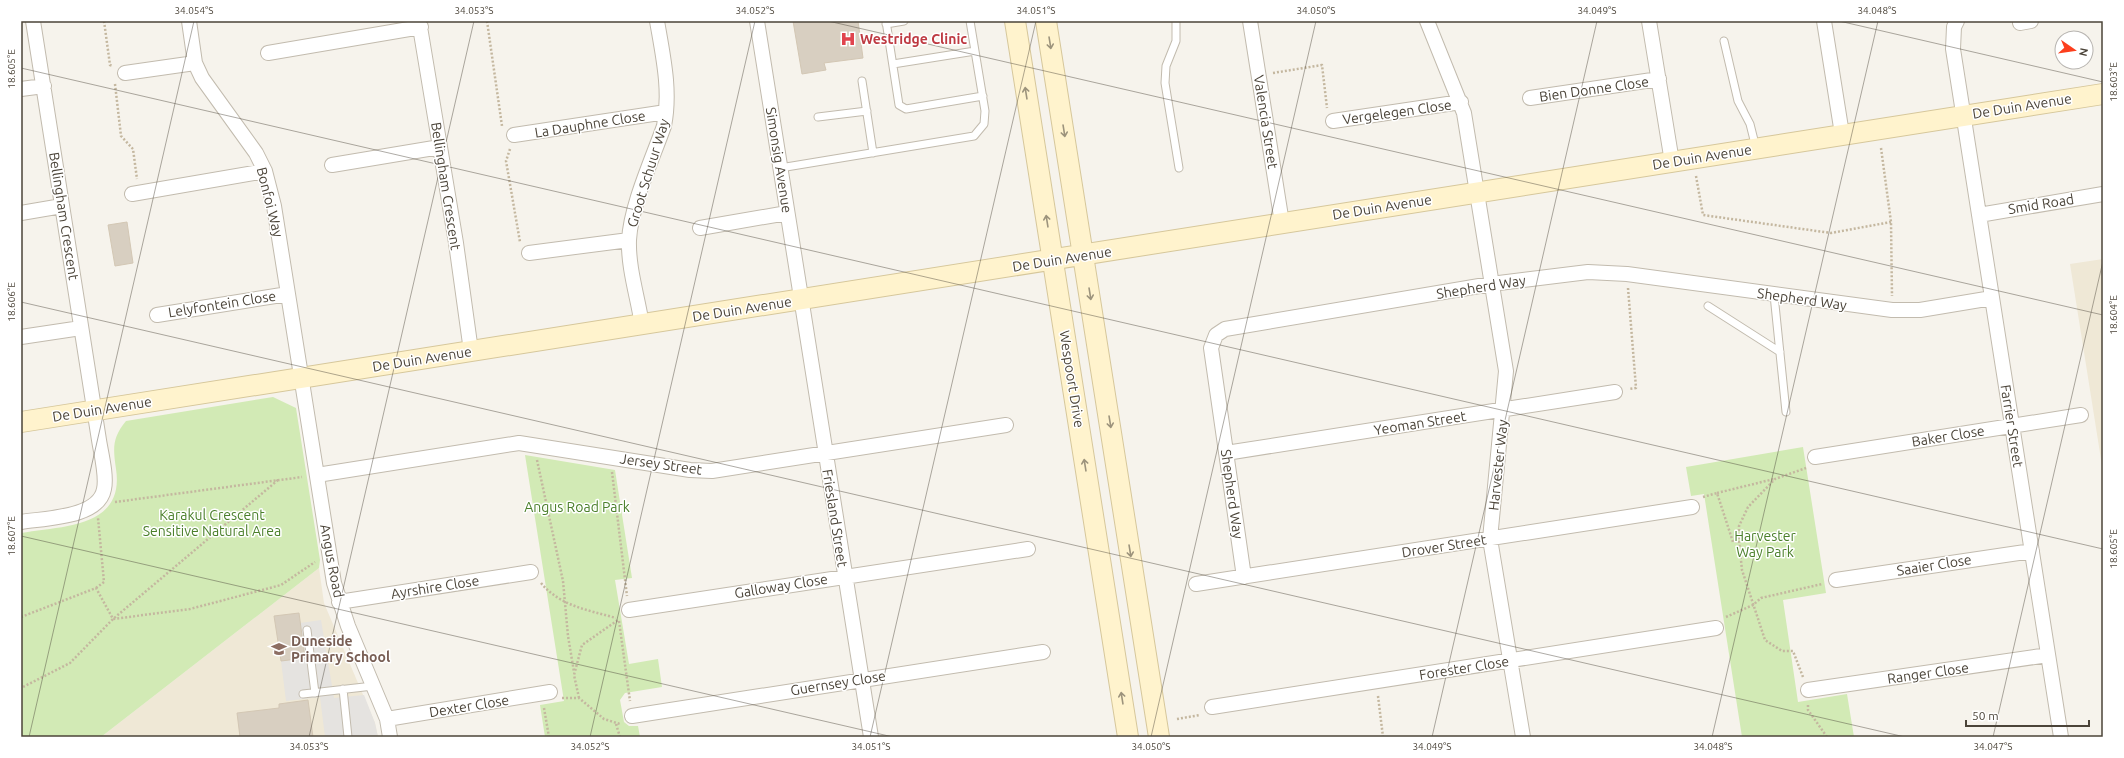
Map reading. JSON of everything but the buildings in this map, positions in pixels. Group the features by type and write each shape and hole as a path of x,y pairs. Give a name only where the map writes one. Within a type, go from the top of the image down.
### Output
{"street":[{"name":"Bellingham Crescent","path":"33,21 99,440 105,488 102,497 97,504"},
{"name":"Bonfoi Way","path":"189,21 195,63 206,86 256,153 265,171 274,206 302,378"},
{"name":"Groot Schuur Way","path":"642,325 629,240 632,218 664,126 668,98 666,74 657,21"},
{"name":"Simonsig Avenue","path":"757,21 801,300"},
{"name":"Wespoort Drive","path":"1015,21 1128,737"},
{"path":"1046,21 1159,737"},
{"name":"Valencia Street","path":"1250,21 1282,223"},
{"name":"Harvester Way","path":"1427,21 1461,102 1506,371 1490,539 1509,661 1523,737"},
{"path":"1649,21 1672,162"},
{"path":"1824,21 1842,134"},
{"name":"Farrier Street","path":"1957,21 1954,27 1953,49 2061,737"},
{"name":"Bellingham Crescent","path":"420,24 471,351"},
{"path":"268,53 420,24"},
{"path":"125,73 195,63"},
{"name":"Bien Donne Close","path":"1530,98 1659,79"},
{"path":"21,89 44,86"},
{"name":"De Duin Avenue","path":"21,422 2103,94"},
{"name":"Vergelegen Close","path":"1333,121 1461,102"},
{"name":"La Dauphne Close","path":"514,135 666,112"},
{"path":"332,165 440,147"},
{"path":"136,194 265,171"},
{"name":"Smid Road","path":"1979,215 2103,194"},
{"path":"21,213 62,206"},
{"path":"700,228 787,213"},
{"path":"529,253 629,240"},
{"name":"Shepherd Way","path":"1244,577 1211,348 1216,335 1225,329 1491,284 1588,272 1626,274 1892,310 1920,310 1992,298"},
{"name":"Lelyfontein Close","path":"157,315 288,294"},
{"name":"Friesland Street","path":"801,300 844,576 872,737"},
{"path":"21,337 81,328"},
{"name":"Angus Road","path":"302,378 330,563 339,602 387,719 390,737"},
{"name":"Yeoman Street","path":"1226,453 1615,392"},
{"name":"Baker Close","path":"1815,457 2081,415"},
{"name":"Jersey Street","path":"317,475 519,443 534,444 690,470 712,471 825,452 1006,425"},
{"path":"21,522 82,512 97,504"},
{"name":"Drover Street","path":"1196,584 1692,507"},
{"name":"Galloway Close","path":"629,610 1028,549"},
{"name":"Saaier Close","path":"1836,580 2032,551"},
{"name":"Ayrshire Close","path":"339,602 531,572"},
{"name":"Forester Close","path":"1209,711 1376,681 1716,628"},
{"name":"Guernsey Close","path":"632,716 861,679 1043,652"},
{"name":"Ranger Close","path":"1808,690 2048,655"},
{"name":"Dexter Close","path":"387,719 546,693"}],"lane":[{"path":"904,21 886,22 899,105 903,109 982,96"},
{"path":"780,168 974,136 984,124 985,111 970,21"},
{"path":"1176,21 1176,41 1166,66 1165,83 1179,168"},
{"path":"1724,40 1738,101 1750,124 1756,148"},
{"path":"893,64 975,51"},
{"path":"862,81 873,153"},
{"path":"818,117 867,111"},
{"path":"1774,294 1786,412"},
{"path":"1708,306 1780,352"},
{"path":"307,630 315,692"},
{"path":"303,694 373,686"},
{"path":"343,690 348,737"}],"path":[{"path":"104,21 110,65 125,73 114,85 121,136 133,149 136,194"},
{"path":"487,21 502,126 514,135 506,161 520,244 529,253"},
{"path":"1259,76 1322,65 1328,122 1333,121"},
{"path":"1880,148 1891,222 1892,310"},
{"path":"1696,176 1703,215 1831,233 1891,222"},
{"path":"1615,392 1636,388 1626,274"},
{"path":"534,444 566,604 568,636 579,698 604,720 616,724 626,724 632,716 618,619"},
{"path":"1692,507 1702,497 1775,479 1815,465 1815,457"},
{"path":"614,458 612,471 629,610"},
{"path":"21,617 96,588 104,582 97,504 160,497 317,475"},
{"path":"1775,479 1748,507 1739,526 1742,570 1765,640 1782,651 1793,651 1808,690 1808,710 1827,737"},
{"path":"21,688 70,663 113,619 278,480"},
{"path":"1717,493 1733,542 1739,541"},
{"path":"113,619 190,609 282,585 314,562 330,563"},
{"path":"531,572 548,592 566,604 618,619"},
{"path":"1716,628 1726,617 1753,605 1761,598 1836,580"},
{"path":"96,588 113,619"},
{"path":"574,675 582,645 618,619"},
{"path":"1376,681 1383,737"},
{"path":"549,737 546,693 564,699 579,698"},
{"path":"1177,719 1209,711"},
{"path":"616,724 620,737"}],"shaded area":[{"path":"2103,259 2103,472 2070,264"},
{"name":"Duneside Primary School","path":"319,568 324,603 375,723 378,737 101,737"},
{"path":"321,620 334,698 364,695 375,723 378,737 325,737 320,697 286,701 281,661 305,658 300,623"}],"green space":[{"name":"Karakul Crescent Sensitive Natural Area","path":"273,397 296,408 320,560 319,568 101,737 21,737 21,533 71,525 87,520 101,513 111,503 116,488 114,449 116,438 121,427 126,421"},
{"name":"Harvester Way Park","path":"1803,447 1826,593 1783,600 1798,702 1847,694 1854,737 1742,737 1704,494 1691,496 1686,467"},
{"name":"Angus Road Park","path":"525,455 615,470 632,578 615,580 629,664 658,659 662,687 625,693 620,700 624,722 629,726 638,726 640,737 545,737 540,705 564,701"}],"place":[{"name":"Westridge Clinic","path":"848,39"},
{"name":"Duneside Primary School","path":"279,649"}]}
